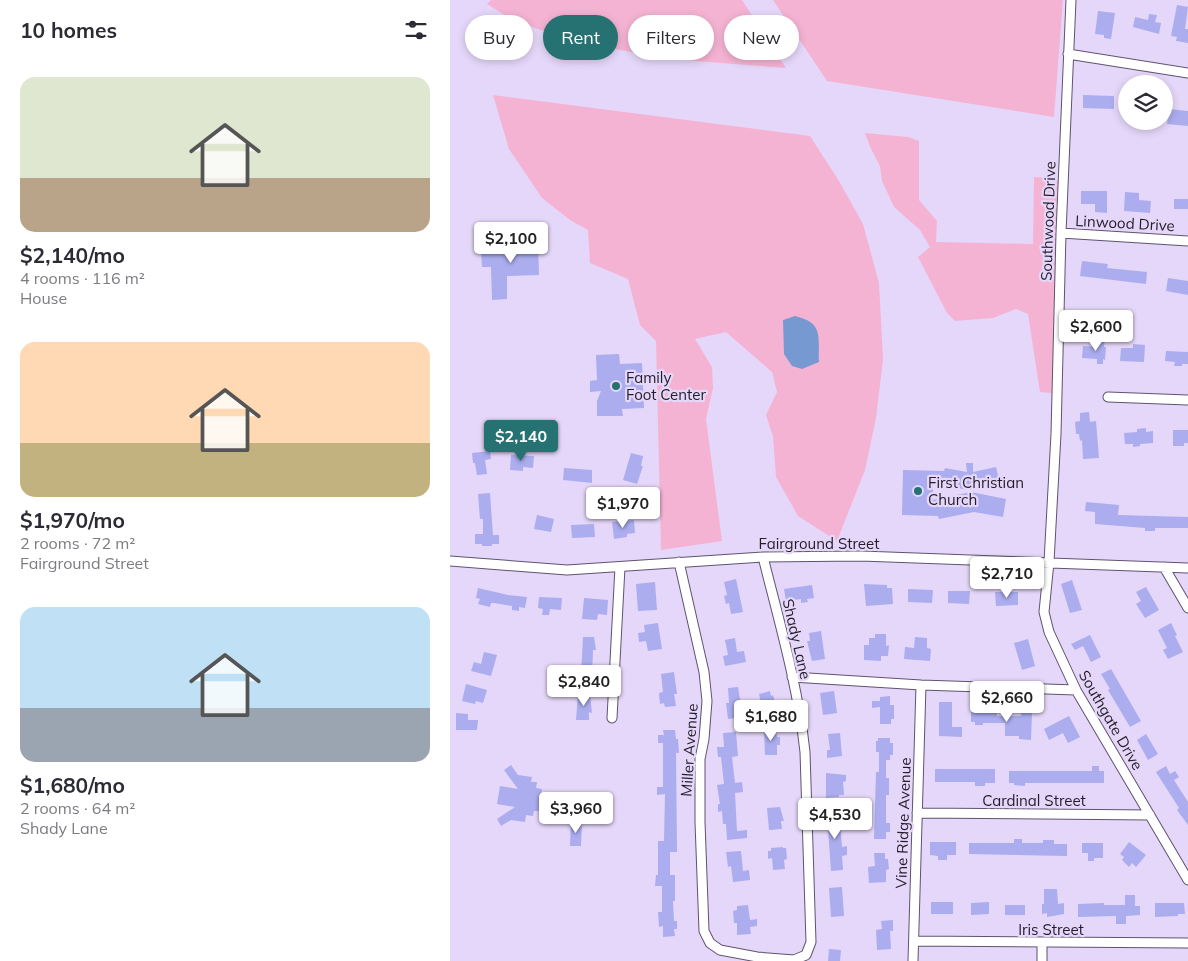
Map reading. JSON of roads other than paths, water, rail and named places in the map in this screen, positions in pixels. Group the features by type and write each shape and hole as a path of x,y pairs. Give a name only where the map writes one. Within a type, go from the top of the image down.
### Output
{"street":[{"name":"Southwood Drive","path":"1049,562 1056,434 1061,234 1071,0"},
{"path":"1068,54 1188,73"},
{"name":"Linwood Drive","path":"1061,234 1188,241"},
{"path":"1108,397 1188,400"},
{"name":"Fairground Street","path":"450,561 567,570 763,557 861,556 1188,568"},
{"name":"Shady Lane","path":"710,942 720,950 748,956 794,960 806,955 811,942 805,752 802,723 763,557"},
{"name":"Miller Avenue","path":"678,562 704,672 707,702 704,739 700,759 700,822 704,930 710,942"},
{"name":"Southgate Drive","path":"1049,562 1044,612 1049,632 1076,690 1188,880"},
{"path":"612,718 620,567"},
{"path":"1164,567 1188,608"},
{"path":"792,677 921,685 1076,690"},
{"name":"Vine Ridge Avenue","path":"914,961 921,685"},
{"name":"Cardinal Street","path":"917,813 1150,815"},
{"name":"Iris Street","path":"914,941 1188,943"},
{"path":"1042,942 1042,961"}],"water":[{"path":"795,316 811,322 819,338 819,362 802,369 792,366 784,354 783,320"}],"place":[{"name":"Family Foot Center","path":"616,386"},
{"name":"First Christian Church","path":"918,491"}]}
